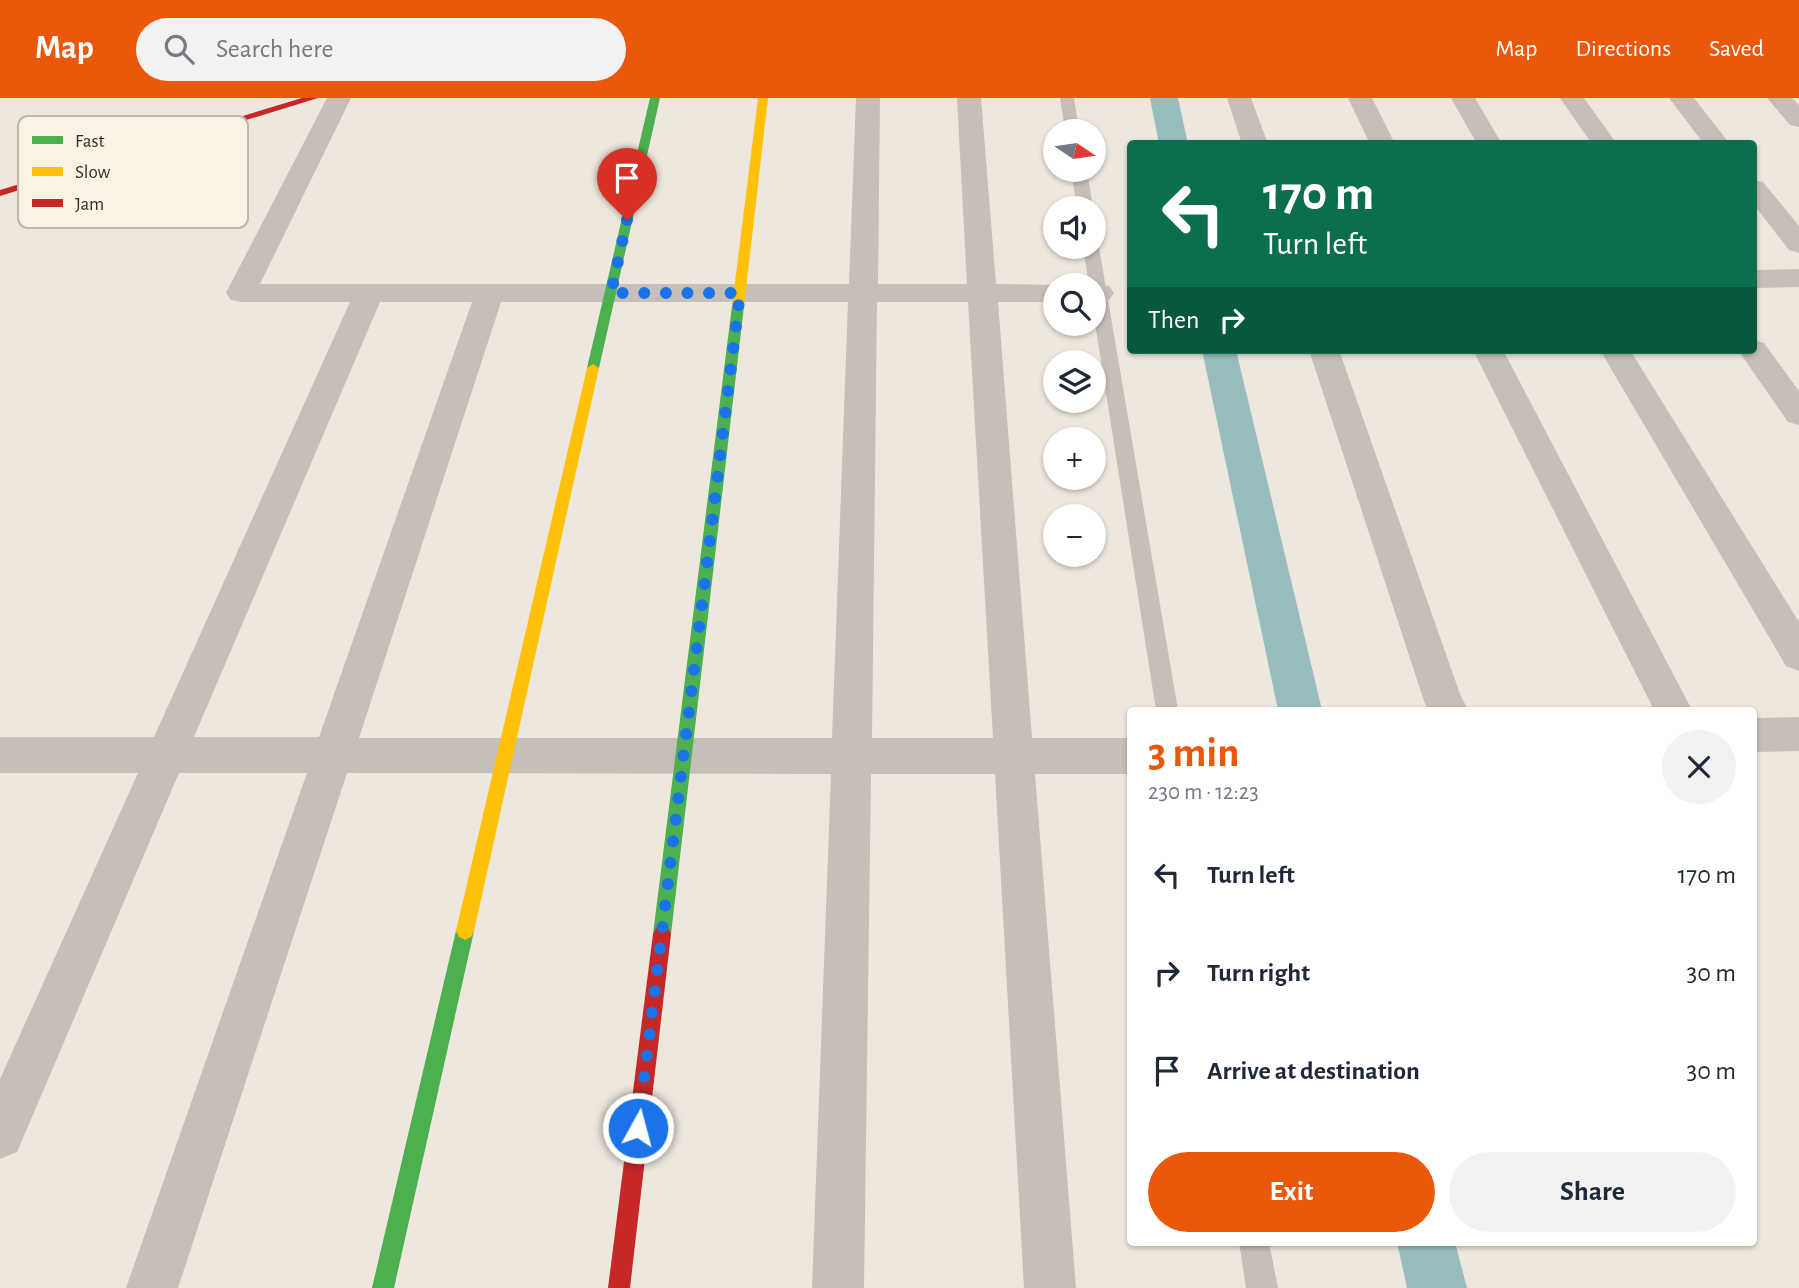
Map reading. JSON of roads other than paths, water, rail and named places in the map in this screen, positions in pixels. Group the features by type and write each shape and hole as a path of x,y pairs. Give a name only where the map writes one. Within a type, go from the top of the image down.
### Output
{"street":[{"path":"201,116 262,98"},
{"path":"248,118 313,98"},
{"path":"339,98 241,293 1043,293"},
{"path":"383,1288 655,98"},
{"path":"619,1288 763,98"},
{"path":"838,1288 868,98"},
{"path":"970,98 1050,1288"},
{"path":"1239,98 1254,140"},
{"path":"1360,98 1381,140"},
{"path":"1463,98 1488,140"},
{"path":"1572,98 1602,140"},
{"path":"1681,98 1715,140"},
{"path":"1779,98 1799,120"},
{"path":"0,193 18,188"},
{"path":"1757,192 1799,244"},
{"path":"1757,279 1799,278"},
{"path":"0,1135 369,293"},
{"path":"152,1288 490,293"},
{"path":"1325,354 1447,707"},
{"path":"1491,354 1670,707"},
{"path":"1617,354 1799,655"},
{"path":"1756,354 1799,414"},
{"path":"1757,735 1799,734"},
{"path":"0,755 1127,756"}],"lane":[{"path":"1067,98 1071,119"},
{"path":"1103,336 1166,707"},
{"path":"1255,1246 1262,1288"}],"waterway":[{"path":"1164,98 1173,140"},
{"path":"1220,354 1299,707"},
{"path":"1427,1246 1437,1288"}]}
